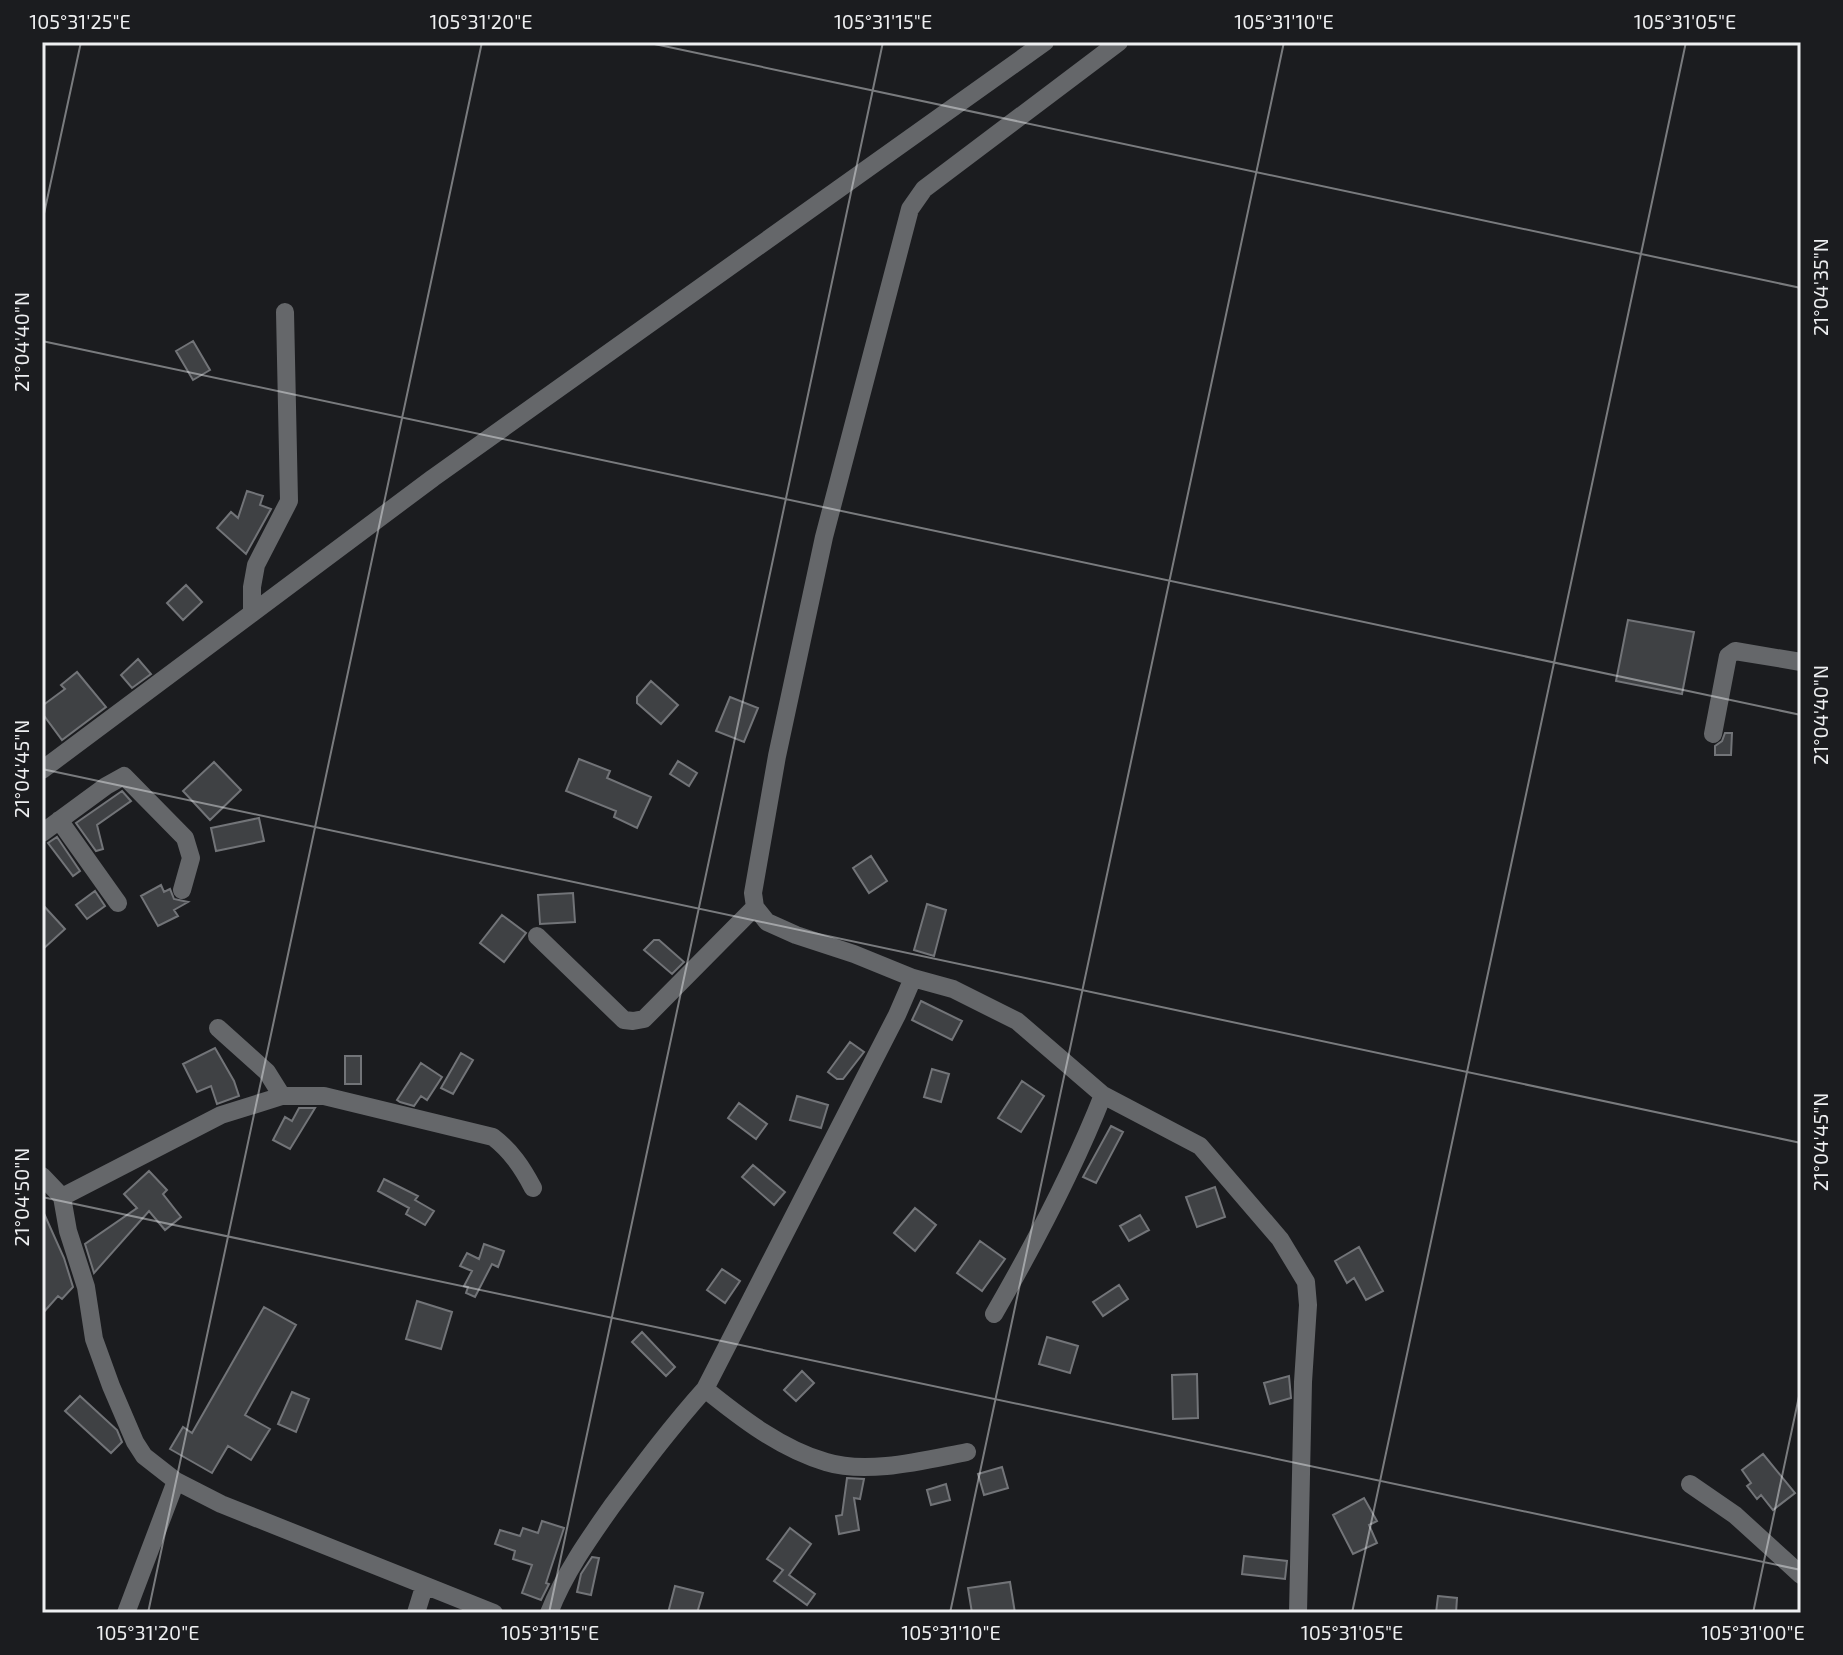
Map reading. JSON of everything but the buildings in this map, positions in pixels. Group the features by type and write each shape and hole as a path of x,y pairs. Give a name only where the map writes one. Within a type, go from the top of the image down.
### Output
{"street":[{"path":"43,767 433,478 1045,42"},
{"path":"1119,42 924,189 910,209 824,537 777,756 753,893 755,907 767,922 913,978 953,989 1017,1021 1103,1095 1200,1146 1280,1239 1306,1282 1308,1305 1303,1382 1298,1613"},
{"path":"252,613 256,565 289,501 285,312"},
{"path":"1713,734 1728,656 1735,651 1801,662"},
{"path":"42,833 124,776 185,838 191,858 182,890"},
{"path":"59,820 118,903"},
{"path":"537,936 624,1020 633,1021 644,1019 755,907"},
{"path":"549,1613 560,1583 597,1527 662,1438 705,1389 897,1015 913,978"},
{"path":"218,1028 267,1072 282,1096"},
{"path":"994,1314 1081,1152 1103,1095"},
{"path":"62,1197 221,1115 282,1096 324,1096 493,1137 508,1149 533,1188"},
{"path":"42,1176 62,1197 68,1231 86,1287 94,1339 111,1386 144,1456 176,1481 221,1504 494,1613"},
{"path":"705,1389 732,1411 786,1446 828,1463 900,1465 967,1452"},
{"path":"126,1613 176,1481"},
{"path":"1690,1484 1735,1515 1801,1575"},
{"path":"416,1613 424,1587"}]}
